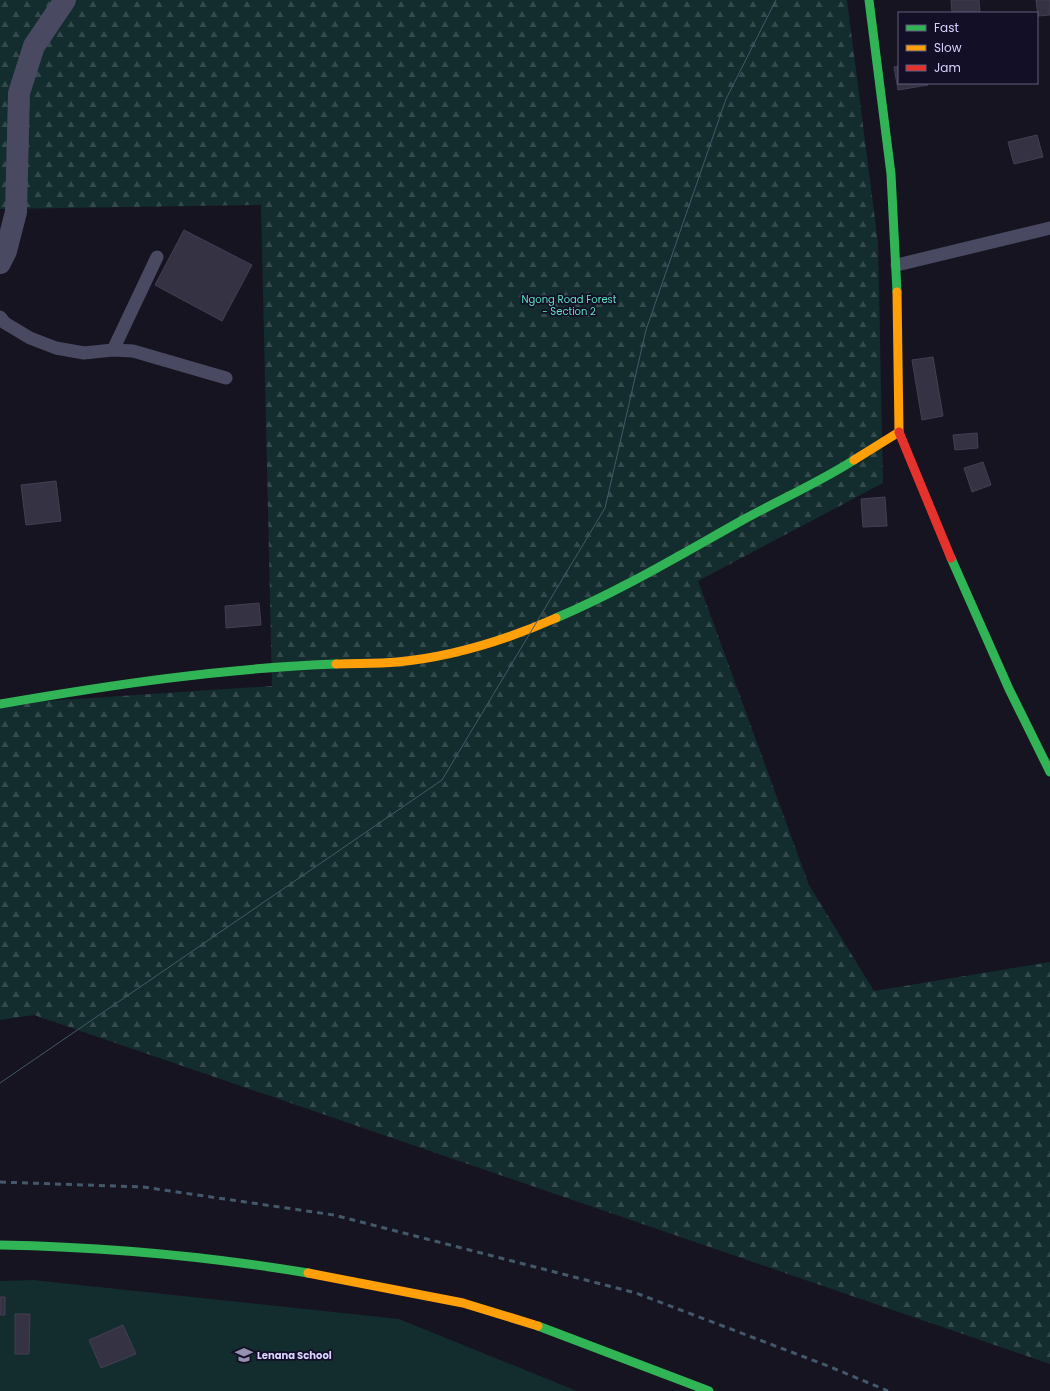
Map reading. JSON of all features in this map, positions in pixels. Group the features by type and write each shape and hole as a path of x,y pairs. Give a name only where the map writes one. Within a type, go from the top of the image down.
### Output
{"street":[{"path":"0,263 6,251 16,212 19,93 34,46 65,0"},
{"path":"869,0 891,174 897,265 899,432 986,638 1030,736 1050,772"},
{"path":"0,704 125,683 304,665 397,662 436,656 488,643 540,625 594,602 750,516 829,476 899,432"},
{"path":"0,1245 136,1252 326,1276 400,1291 488,1310 600,1348 709,1391"}],"lane":[{"path":"897,265 1050,228"},
{"path":"113,350 157,257"},
{"path":"0,317 5,323 30,338 56,348 84,353 113,350 133,351 226,378"}],"green space":[{"name":"Ngong Road Forest - Section 2","path":"0,0 847,0 878,243 883,483 698,581 809,885 874,991 1050,962 1050,1364 34,1015 0,1020 0,704 272,686 261,205 0,209"},
{"name":"Lenana School","path":"33,1280 399,1319 577,1391 0,1391 0,1281"}],"building":[{"path":"951,0 979,0 980,12 952,12"},
{"path":"1036,0 1050,0 1050,15 1038,16"},
{"path":"898,66 898,84 928,85 898,90 894,67"},
{"path":"1037,135 1043,157 1014,164 1008,142"},
{"path":"184,230 252,265 222,321 155,285"},
{"path":"933,357 943,416 922,420 912,360"},
{"path":"977,433 978,448 955,450 953,435"},
{"path":"983,462 991,485 972,492 964,468"},
{"path":"56,481 61,521 26,525 21,485"},
{"path":"885,497 887,526 863,527 861,499"},
{"path":"259,603 261,625 226,628 225,606"},
{"path":"0,1297 5,1297 5,1315 0,1315"},
{"path":"15,1314 30,1314 29,1354 15,1354"},
{"path":"123,1325 136,1354 101,1368 89,1340"}],"tram line":[{"path":"0,1083 442,780 605,508 646,330 726,99 776,0"}],"railway":[{"path":"0,1182 143,1187 334,1215 636,1293 828,1366 888,1391"}],"traffic: fast":[{"path":"869,0 891,174 897,292"},
{"path":"556,618 673,560 741,521 854,460"},
{"path":"951,558 1009,689 1050,772"},
{"path":"0,704 167,678 251,669 336,664"},
{"path":"0,1245 154,1253 308,1273"},
{"path":"538,1326 709,1391"}],"traffic: slow":[{"path":"854,460 899,432 897,292"},
{"path":"336,664 389,663 417,660 458,652 498,640 556,618"},
{"path":"308,1273 463,1303 538,1326"}],"traffic: jam":[{"path":"899,432 951,558"}],"place":[{"name":"Lenana School","path":"244,1355"}]}
